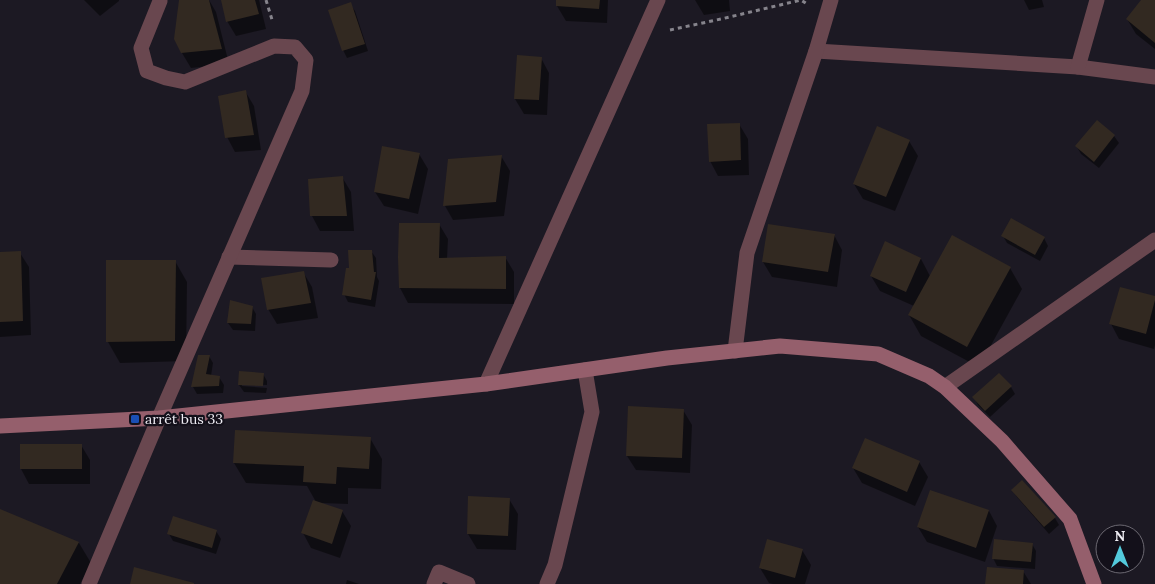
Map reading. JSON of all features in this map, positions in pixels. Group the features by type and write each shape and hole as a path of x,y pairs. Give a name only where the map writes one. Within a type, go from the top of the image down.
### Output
{"street":[{"path":"486,384 658,0"},
{"path":"1078,67 1097,0"},
{"path":"88,584 302,91 306,60 295,47 274,46 185,82 166,78 148,71 141,48 160,1"},
{"path":"736,351 747,253 816,51 829,7"},
{"path":"816,51 1078,67 1155,77"},
{"path":"945,387 1155,240"},
{"path":"229,257 330,260"},
{"path":"0,426 159,418 486,384 667,358 780,346 878,354 930,376 945,387 1002,441 1070,519 1094,584"},
{"path":"547,584 555,565 592,412 585,370"},
{"path":"434,584 439,572 468,584"}],"path":[{"path":"642,35 801,0 829,7"}],"building":[{"path":"179,0 209,0 222,49 181,53 174,39"},
{"path":"221,0 255,0 259,14 226,22"},
{"path":"556,0 600,0 599,9 556,6"},
{"path":"1141,0 1155,0 1155,43 1126,19"},
{"path":"351,2 365,44 342,51 328,10"},
{"path":"517,55 542,57 539,100 514,99"},
{"path":"246,90 254,135 225,138 218,96"},
{"path":"1097,120 1115,135 1094,162 1075,146"},
{"path":"740,123 741,160 709,162 707,124"},
{"path":"877,126 910,140 886,197 853,184"},
{"path":"382,146 420,153 409,199 374,192"},
{"path":"502,155 496,202 443,206 448,159"},
{"path":"343,176 347,216 310,216 308,179"},
{"path":"1011,218 1045,237 1035,255 1001,236"},
{"path":"399,223 440,223 439,258 506,256 506,289 399,288"},
{"path":"768,224 835,234 828,272 762,262"},
{"path":"952,235 1011,267 967,347 908,315"},
{"path":"885,241 921,258 906,292 870,276"},
{"path":"348,250 372,250 374,272 376,272 371,300 342,295 346,268 349,268"},
{"path":"21,251 23,321 0,322 0,252"},
{"path":"106,260 176,260 175,341 106,342"},
{"path":"304,271 311,303 267,310 261,278"},
{"path":"1120,287 1155,296 1146,334 1109,324"},
{"path":"230,300 253,306 251,324 227,323"},
{"path":"198,355 210,355 206,374 220,376 219,386 191,387"},
{"path":"239,371 264,373 263,386 238,385"},
{"path":"999,373 1012,386 985,411 972,397"},
{"path":"628,406 684,409 682,458 626,456"},
{"path":"235,430 371,437 369,469 337,467 336,484 303,482 304,466 233,463"},
{"path":"865,438 920,461 907,492 852,468"},
{"path":"20,444 82,444 82,469 20,469"},
{"path":"1022,480 1056,517 1044,527 1011,490"},
{"path":"930,490 989,510 976,548 917,527"},
{"path":"468,496 510,498 508,536 467,534"},
{"path":"313,500 343,510 332,544 301,533"},
{"path":"0,509 79,542 57,584 0,584"},
{"path":"173,516 217,530 212,548 167,534"},
{"path":"767,539 803,549 795,578 759,568"},
{"path":"994,539 1033,543 1031,562 992,559"},
{"path":"134,567 194,583 194,584 130,584"},
{"path":"987,567 1024,570 1023,584 985,584"}],"place":[{"name":"arrêt bus 33","path":"135,419"}]}
